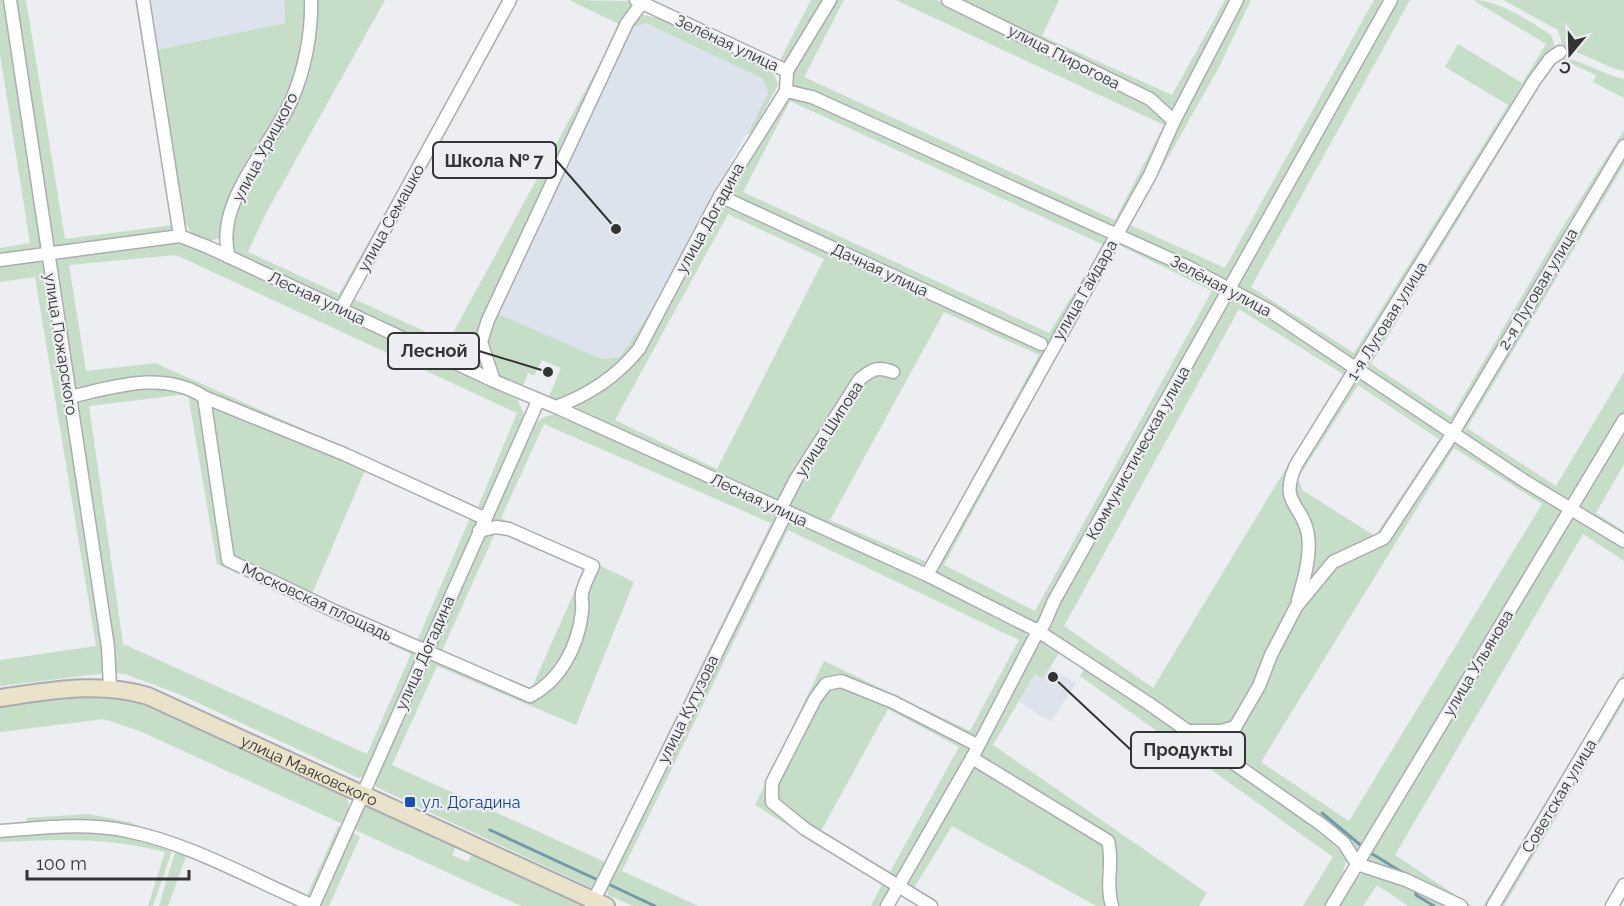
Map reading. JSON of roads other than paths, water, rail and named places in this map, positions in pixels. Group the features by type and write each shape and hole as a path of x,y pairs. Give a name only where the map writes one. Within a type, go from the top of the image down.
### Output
{"main road":[{"name":"улица Маяковского","path":"0,698 79,688 110,687 148,696 597,904"}],"street":[{"name":"улица Пожарского","path":"10,0 108,647 110,687"},
{"path":"143,0 180,236"},
{"name":"улица Урицкого","path":"224,242 237,197 258,154 292,100 307,46 311,0"},
{"name":"улица Семашко","path":"340,309 510,0"},
{"name":"улица Догадина","path":"556,407 601,386 623,368 639,349 720,196 786,91 787,71 830,0"},
{"name":"улица Пирогова","path":"948,0 1150,99 1174,121"},
{"name":"улица Гайдара","path":"927,575 1150,175 1174,121 1237,0"},
{"name":"Коммунистическая улица","path":"887,906 972,758 1054,601 1391,0"},
{"path":"494,381 481,342 488,320 627,22 639,2"},
{"name":"Зелёная улица","path":"639,2 787,71"},
{"name":"1-я Луговая улица","path":"1227,760 1227,746 1235,727 1259,686 1271,655 1296,607 1303,586 1308,537 1303,520 1291,501 1288,482 1296,465 1534,81 1550,58 1560,52"},
{"name":"Зелёная улица","path":"786,91 812,97 1188,267 1270,310 1356,371 1526,482 1572,507 1624,541"},
{"name":"2-я Луговая улица","path":"1453,433 1624,146"},
{"name":"Дачная улица","path":"720,196 1041,344"},
{"name":"Лесная улица","path":"0,260 180,236 208,247 494,381 927,575 1038,631 1322,825 1344,843 1357,864"},
{"path":"208,247 224,242 229,257"},
{"name":"улица Шипова","path":"783,511 802,469 860,379 871,370 881,367 893,372"},
{"path":"70,397 121,385 168,381 193,389 204,396 344,454 484,518"},
{"name":"Московская площадь","path":"204,396 228,561 426,652"},
{"name":"улица Догадина","path":"313,906 538,401"},
{"name":"улица Ульянова","path":"1332,906 1624,420"},
{"name":"1-я Луговая улица","path":"1296,607 1333,562 1384,538 1453,433"},
{"name":"улица Кутузова","path":"597,904 783,511"},
{"path":"426,652 530,696 543,690 556,677 573,649 583,611 582,594 593,566 509,529 496,527 479,531"},
{"path":"931,906 804,829 772,802 772,783 815,699 826,684 841,681 893,702 977,745"},
{"name":"Советская улица","path":"1493,906 1624,685"},
{"path":"1187,731 1221,731 1235,727"},
{"path":"972,758 1107,841 1112,856 1108,876 1108,893 1112,906"},
{"path":"0,831 73,825 128,831 195,853 313,906"},
{"path":"1357,864 1406,880 1461,906"},
{"path":"1612,906 1624,885"}],"waterway":[{"path":"1024,389 1077,294"},
{"path":"1322,813 1364,848"},
{"path":"490,830 600,881"},
{"path":"1369,852 1405,874"},
{"path":"606,883 655,906"},
{"path":"1415,888 1416,895 1434,906"}],"place":[{"name":"Школа № 7","path":"616,229"},
{"name":"Лесной","path":"548,372"},
{"name":"Продукты","path":"1053,677"},
{"name":"ул. Догадина","path":"410,802"}]}
